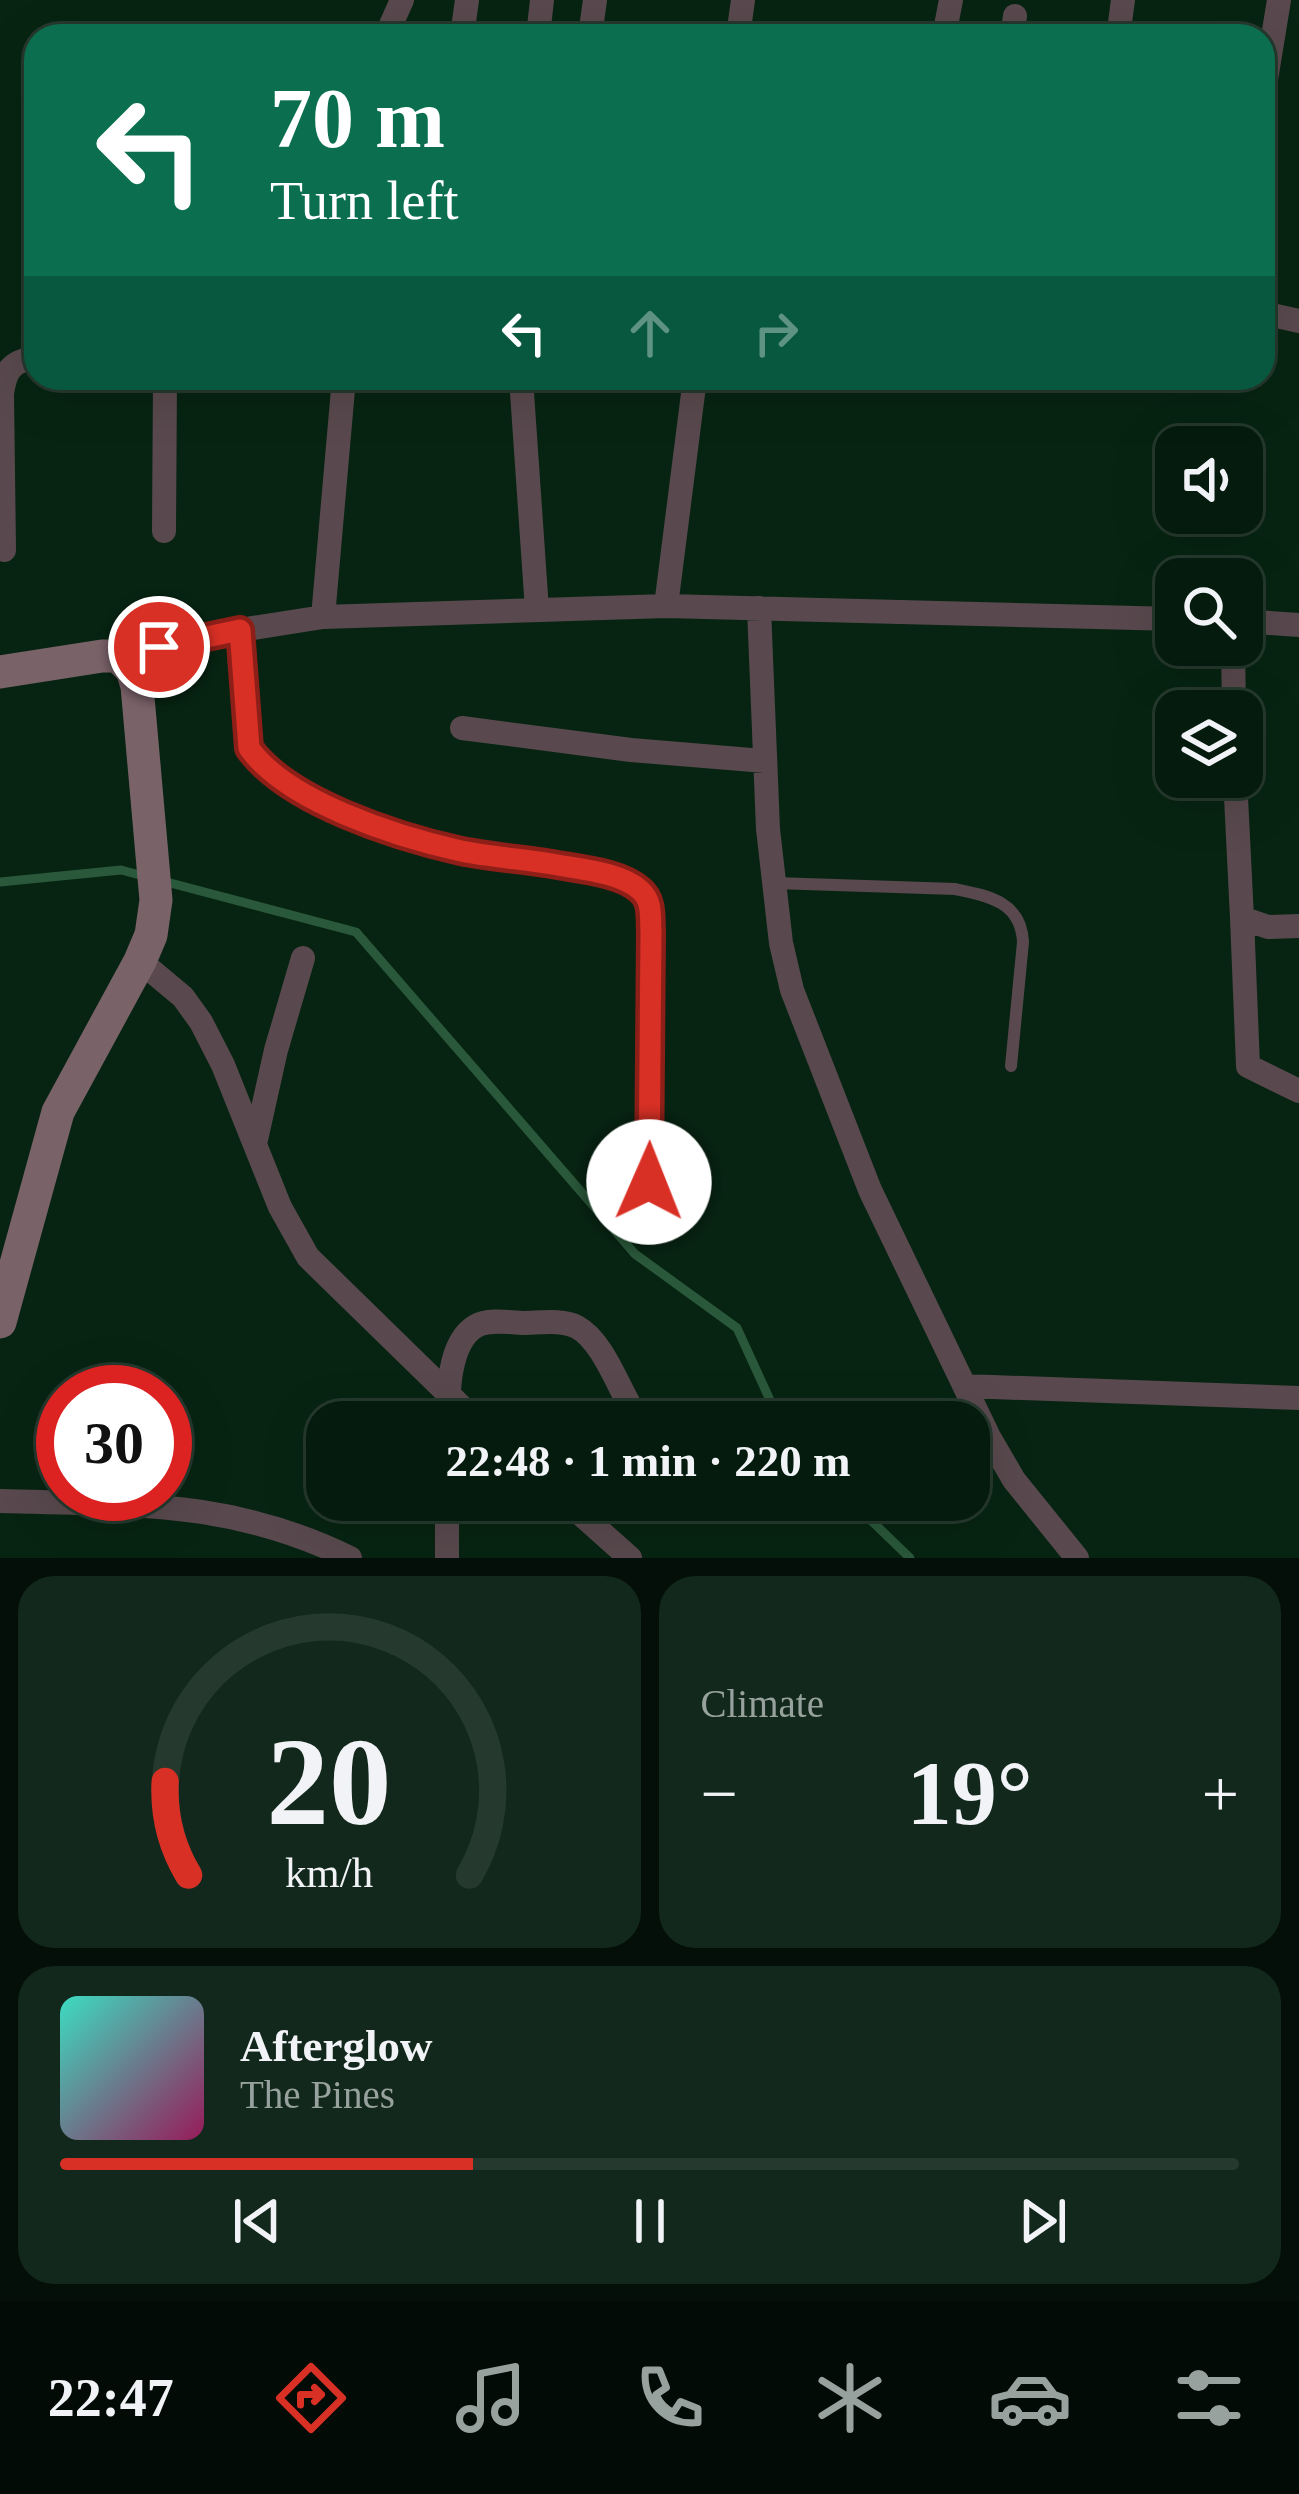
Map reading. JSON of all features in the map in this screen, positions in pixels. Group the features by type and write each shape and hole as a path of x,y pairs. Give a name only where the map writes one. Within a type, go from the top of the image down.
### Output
{"street":[{"path":"4,550 2,393 5,372 24,360"},
{"path":"164,531 165,390"},
{"path":"323,617 343,390"},
{"path":"521,390 537,610"},
{"path":"666,606 693,390"},
{"path":"0,672 118,656 323,617 666,606 1155,618"},
{"path":"759,608 765,761 781,944 812,1045 870,1190 965,1386 1014,1480 1077,1558"},
{"path":"1263,622 1299,625"},
{"path":"240,630 249,748 260,764 289,787 410,837 462,851 573,868 617,879 644,893 650,904 651,932 649,1182"},
{"path":"0,1322 58,1112 151,934 157,900 137,686 132,670 118,656"},
{"path":"462,728 765,761"},
{"path":"1236,798 1248,1066 1299,1091"},
{"path":"1242,918 1268,927 1299,926"},
{"path":"255,1144 303,958"},
{"path":"140,961 183,997 201,1022 224,1065 280,1207 308,1257 454,1401"},
{"path":"448,1401 458,1349 476,1326 488,1322 565,1323 579,1328 591,1338 627,1401"},
{"path":"965,1386 1299,1398"},
{"path":"0,1501 166,1506 237,1516 291,1532 350,1558"},
{"path":"447,1521 447,1558"},
{"path":"589,1521 630,1558"}],"lane":[{"path":"774,883 955,889 1010,907 1022,924 1023,942 1012,1066"}],"waterway":[{"path":"0,882 121,870 356,932 635,1254 737,1328 770,1401"},
{"path":"872,1521 910,1558"}],"route":[{"path":"159,647 240,630 249,748 260,764 289,787 410,837 462,851 573,868 617,879 644,893 650,904 651,932 649,1182"}]}
